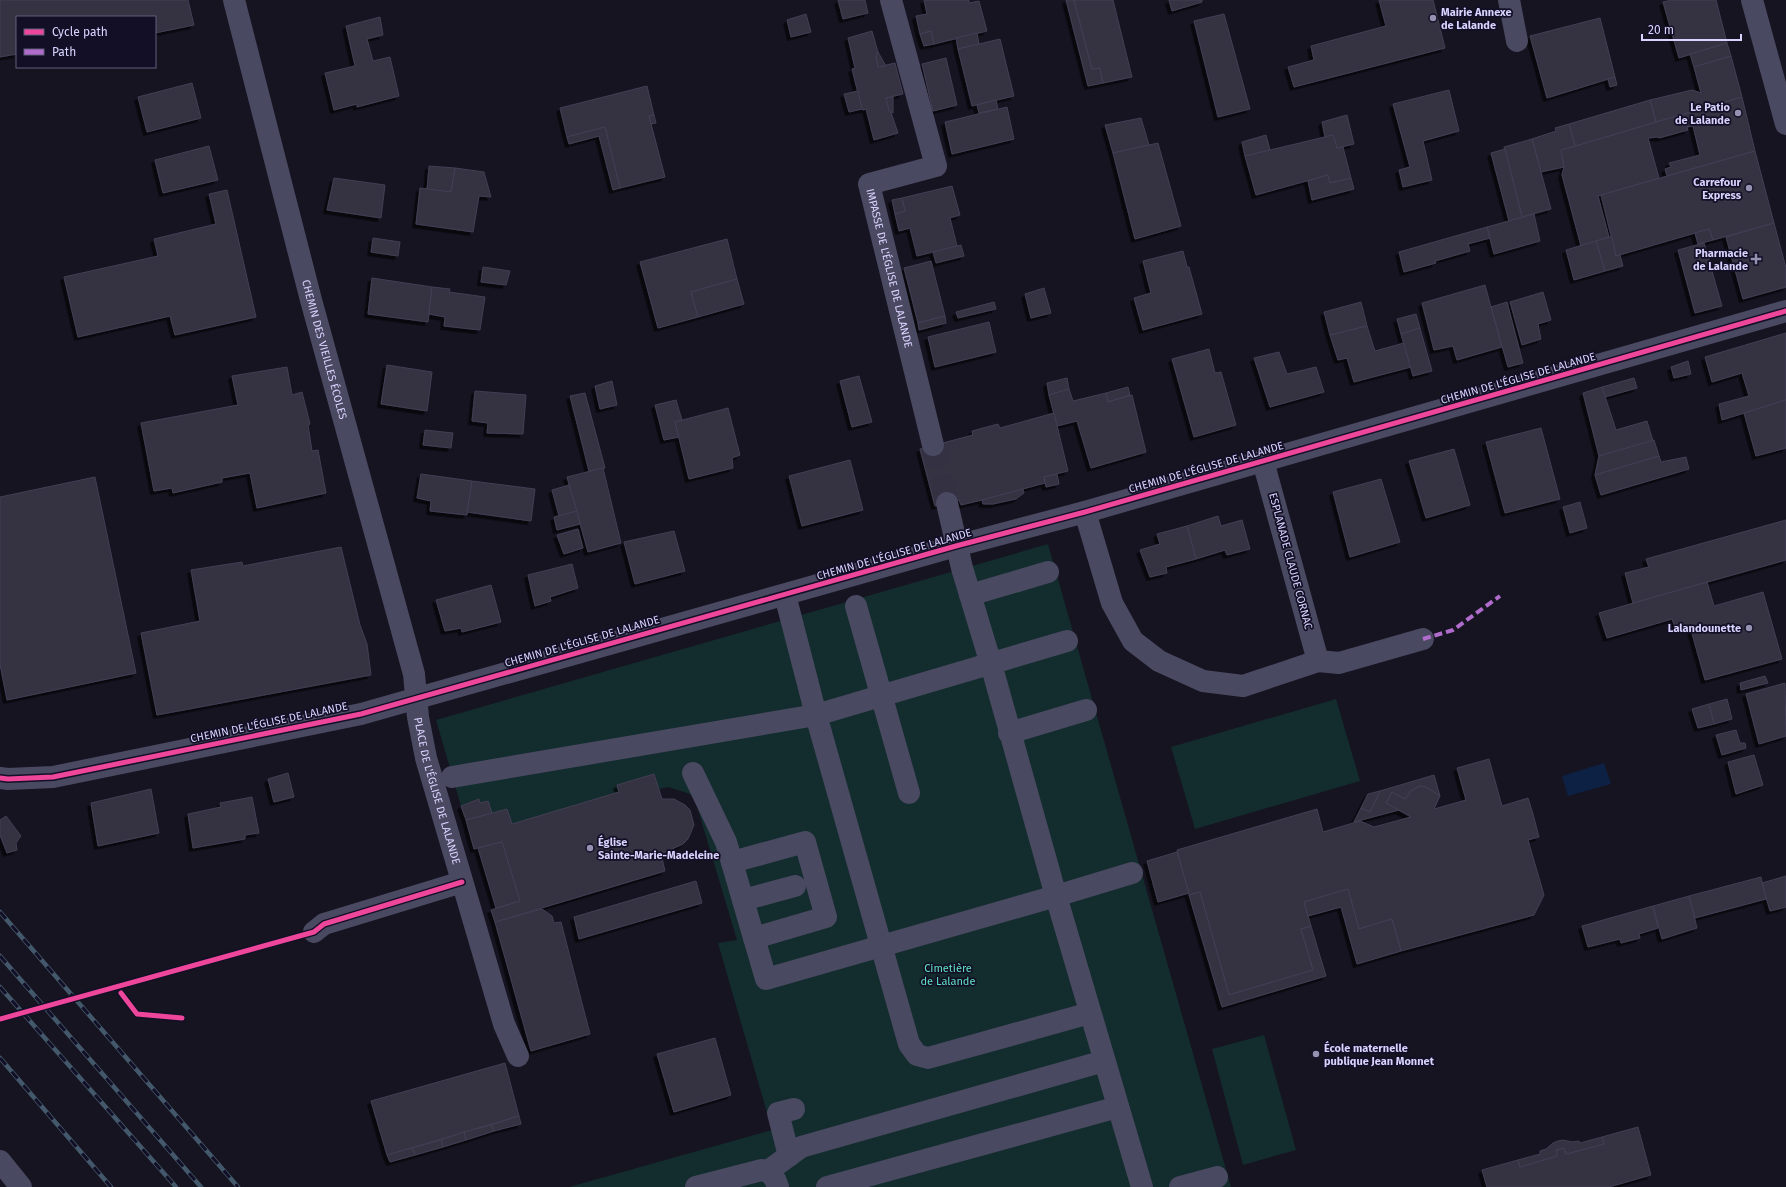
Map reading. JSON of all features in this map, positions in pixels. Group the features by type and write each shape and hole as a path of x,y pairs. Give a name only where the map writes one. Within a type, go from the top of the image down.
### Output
{"street":[{"name":"CHEMIN DES VIEILLES ÉCOLES","path":"234,0 311,300 414,674 416,698"},
{"name":"IMPASSE DE L'ÉGLISE DE LALANDE","path":"891,0 936,166 869,184 933,445"},
{"path":"1509,0 1517,41"},
{"path":"1752,0 1786,124"},
{"name":"CHEMIN DE L'ÉGLISE DE LALANDE","path":"0,778 54,777 361,714 956,546 1085,512 1786,311"},
{"name":"ESPLANADE CLAUDE CORNAC","path":"1263,461 1318,661"},
{"path":"947,503 956,546 991,664 1009,733 1142,1187"},
{"path":"1085,512 1112,603 1133,641 1160,661 1203,681 1243,686 1318,661 1339,663 1423,639"},
{"path":"970,595 1048,572"},
{"path":"784,595 880,945 909,1044 917,1055 928,1058 1090,1013"},
{"path":"856,606 909,793"},
{"path":"452,777 816,715 1067,641"},
{"name":"PLACE DE L'ÉGLISE DE LALANDE","path":"416,698 426,758 504,1024 518,1056"},
{"path":"1009,733 1086,710"},
{"path":"693,772 726,842 766,978 1132,873"},
{"path":"732,862 805,842 826,917 754,938"},
{"path":"314,932 324,924 462,882"},
{"path":"743,900 795,886"},
{"path":"696,1187 752,1172 773,1179 789,1156 801,1146 1104,1061"},
{"path":"827,1187 1118,1107"},
{"path":"789,1156 778,1113 794,1109"},
{"path":"0,1161 21,1187"},
{"path":"1180,1187 1217,1177"}],"green space":[{"name":"Cimetière de Lalande","path":"1048,544 1231,1187 569,1187 772,1130 718,943 737,940 696,803 690,794 668,787 659,789 654,774 617,785 619,792 512,824 507,809 492,813 488,801 480,803 478,799 461,806 436,720"},
{"path":"1336,699 1360,781 1195,829 1171,747"},
{"path":"1264,1035 1296,1150 1243,1165 1212,1049"}],"water":[{"path":"1604,763 1611,784 1568,796 1562,776"}],"building":[{"path":"0,0 188,0 194,25 156,33 156,16 16,16 16,54 0,57"},
{"path":"838,0 865,0 868,13 843,19"},
{"path":"924,0 969,0 969,3 979,1 987,31 934,44 931,31 920,34 916,16 927,14"},
{"path":"1066,0 1074,0 1092,69 1100,68 1103,83 1088,86"},
{"path":"1074,0 1113,0 1132,77 1103,83 1100,68 1092,69"},
{"path":"1169,0 1202,0 1202,2 1172,11"},
{"path":"1379,0 1433,0 1445,48 1294,87 1288,67 1314,60 1311,46 1386,26"},
{"path":"1672,0 1716,0 1727,43 1679,58 1663,2"},
{"path":"806,14 811,32 791,37 787,20"},
{"path":"1224,14 1250,109 1218,117 1194,21"},
{"path":"380,17 383,35 367,39 373,61 390,57 399,96 357,107 357,104 334,110 325,73 355,66 346,26"},
{"path":"1600,18 1615,77 1547,98 1530,36"},
{"path":"872,31 878,52 876,56 878,67 895,63 903,94 886,98 898,133 874,140 866,109 862,109 852,69 855,68 848,38"},
{"path":"931,31 934,44 924,46 920,34"},
{"path":"977,33 979,44 958,49 956,38"},
{"path":"1000,39 1014,96 972,106 958,49"},
{"path":"1727,43 1731,56 1694,67 1690,54"},
{"path":"878,52 886,66 878,67 876,56"},
{"path":"1731,56 1742,97 1656,122 1650,100 1692,90 1701,93 1694,67"},
{"path":"946,58 957,105 933,111 922,64"},
{"path":"1615,77 1617,85 1610,87 1608,79"},
{"path":"192,83 201,118 147,132 138,97"},
{"path":"647,86 654,115 649,116 665,177 620,188 605,127 567,137 560,108"},
{"path":"1449,90 1459,131 1423,141 1432,180 1403,187 1399,170 1410,167 1393,104"},
{"path":"858,91 862,109 849,112 844,94"},
{"path":"893,97 893,113 889,111 886,98"},
{"path":"1742,97 1755,151 1667,176 1665,169 1671,167 1669,163 1700,155 1693,126 1687,127 1688,130 1659,138 1648,138 1659,178 1598,196 1609,237 1581,246 1562,175 1564,167 1561,150"},
{"path":"996,100 998,109 979,113 977,105"},
{"path":"1650,100 1656,122 1575,146 1569,124"},
{"path":"1007,107 1014,139 952,154 945,122"},
{"path":"654,115 656,123 651,124 649,116"},
{"path":"1347,115 1354,144 1337,148 1333,135 1325,137 1322,122"},
{"path":"1141,118 1149,145 1113,153 1105,125"},
{"path":"1569,124 1575,146 1561,150 1564,167 1541,172 1532,139 1556,131 1555,128"},
{"path":"605,127 620,188 613,190 599,136 569,144 567,137"},
{"path":"1266,135 1270,150 1245,156 1242,142"},
{"path":"1333,135 1337,148 1343,147 1351,178 1330,183 1328,175 1256,195 1245,156"},
{"path":"1532,139 1551,209 1522,217 1504,147"},
{"path":"1158,143 1181,226 1135,239 1113,153"},
{"path":"209,146 218,180 163,193 155,160"},
{"path":"1505,149 1522,217 1509,221 1491,153"},
{"path":"1755,151 1774,223 1713,240 1709,229 1616,256 1601,195"},
{"path":"429,166 455,168 451,192 427,190"},
{"path":"455,168 484,172 491,197 479,196 473,232 416,224 420,188 451,192"},
{"path":"1328,175 1330,183 1351,178 1354,189 1312,200 1308,181"},
{"path":"334,178 385,185 381,218 327,210"},
{"path":"952,186 960,215 950,218 957,246 917,256 910,228 899,231 895,214 905,211 902,198"},
{"path":"227,190 256,317 175,335 170,316 78,337 64,277 158,256 154,239 216,224 209,194"},
{"path":"902,198 905,211 895,214 892,200"},
{"path":"1534,214 1540,241 1494,254 1487,227"},
{"path":"1774,223 1786,268 1786,287 1743,299 1726,237"},
{"path":"1487,227 1490,238 1468,244 1470,251 1404,272 1399,252"},
{"path":"1709,229 1713,240 1698,244 1695,233"},
{"path":"1612,237 1616,256 1620,255 1623,266 1605,271 1596,241"},
{"path":"373,238 400,242 398,256 371,252"},
{"path":"727,239 737,279 691,292 698,317 658,328 640,262"},
{"path":"1596,241 1605,271 1574,280 1566,250"},
{"path":"1704,243 1722,306 1695,313 1678,250"},
{"path":"961,245 964,256 936,263 933,252"},
{"path":"1183,251 1202,314 1143,330 1134,298 1151,293 1143,261"},
{"path":"931,261 945,316 918,323 904,268"},
{"path":"483,267 510,271 506,285 481,282"},
{"path":"372,278 432,287 428,322 368,314"},
{"path":"737,279 744,304 698,317 691,292"},
{"path":"1485,285 1502,347 1457,360 1453,346 1434,350 1422,303"},
{"path":"432,287 450,289 449,292 485,297 480,330 444,326 445,317 429,314"},
{"path":"1044,288 1051,313 1031,318 1025,294"},
{"path":"1543,292 1551,320 1538,324 1541,339 1522,345 1510,302"},
{"path":"994,302 996,309 958,318 956,312"},
{"path":"1361,302 1367,326 1330,335 1324,312"},
{"path":"1507,302 1523,363 1508,367 1491,307"},
{"path":"1416,314 1420,328 1401,334 1397,319"},
{"path":"945,316 946,323 919,330 918,323"},
{"path":"989,322 996,352 935,367 928,337"},
{"path":"1367,326 1375,351 1404,343 1411,367 1354,382 1347,358 1338,360 1330,335"},
{"path":"1420,328 1432,371 1413,376 1401,334"},
{"path":"1786,333 1786,400 1722,420 1719,404 1749,396 1742,373 1712,382 1705,357"},
{"path":"1209,349 1215,373 1221,372 1236,425 1194,437 1172,359"},
{"path":"1279,352 1287,374 1316,367 1324,392 1270,407 1254,358"},
{"path":"1688,361 1691,374 1674,378 1671,367"},
{"path":"387,365 432,372 427,411 381,404"},
{"path":"287,367 292,395 302,392 310,424 308,425 312,451 318,450 326,493 257,508 250,473 222,478 222,482 173,493 172,488 154,491 141,423 238,405 232,376"},
{"path":"859,376 872,422 852,427 840,381"},
{"path":"1067,378 1069,389 1049,395 1047,383"},
{"path":"1634,378 1637,388 1605,397 1602,387"},
{"path":"612,381 617,405 600,409 595,386"},
{"path":"1128,387 1130,395 1108,402 1106,393"},
{"path":"1602,387 1616,430 1647,421 1653,441 1599,456 1583,393"},
{"path":"1069,389 1073,401 1106,393 1108,402 1132,395 1146,452 1091,468 1077,421 1057,426 1049,395"},
{"path":"475,391 526,395 523,434 487,433 488,423 472,421"},
{"path":"585,393 605,468 589,471 570,396"},
{"path":"676,400 682,420 675,422 679,437 664,440 655,405"},
{"path":"1786,400 1786,448 1756,456 1744,413"},
{"path":"728,408 740,455 732,458 733,468 689,479 675,422"},
{"path":"1054,413 1068,471 1044,477 1045,483 982,500 961,505 959,500 935,506 920,449 973,435 972,431 998,424 1000,428"},
{"path":"1541,428 1560,499 1505,513 1486,442"},
{"path":"425,430 453,433 451,448 423,445"},
{"path":"1654,440 1659,456 1595,475 1599,456"},
{"path":"1454,449 1470,505 1426,518 1409,461"},
{"path":"1659,456 1661,462 1686,457 1689,469 1601,495 1595,475"},
{"path":"850,460 863,510 802,526 789,476"},
{"path":"603,468 621,543 588,552 567,477"},
{"path":"421,474 472,481 467,515 430,511 431,501 417,498"},
{"path":"1057,474 1059,484 1046,487 1044,477"},
{"path":"95,477 136,673 7,700 0,664 0,497"},
{"path":"1381,479 1400,542 1350,557 1333,492"},
{"path":"472,481 535,489 531,521 467,512"},
{"path":"569,485 577,511 559,516 552,490"},
{"path":"1023,489 1024,493 1016,499 993,504 983,504 982,500"},
{"path":"1580,502 1587,528 1570,533 1563,507"},
{"path":"577,511 580,524 557,530 554,517"},
{"path":"1218,516 1221,526 1242,520 1250,549 1227,555 1225,550 1196,559 1187,526"},
{"path":"1786,520 1786,560 1633,603 1625,573 1649,567 1646,559"},
{"path":"1187,526 1196,559 1166,567 1167,573 1150,577 1140,550 1160,544 1157,534"},
{"path":"578,529 583,548 564,554 557,535"},
{"path":"674,531 685,571 635,584 624,542"},
{"path":"341,547 360,625 367,644 371,675 157,715 141,633 200,621 191,570 242,562 243,566"},
{"path":"572,564 578,588 550,597 551,601 535,606 528,575"},
{"path":"1707,582 1714,606 1763,592 1782,659 1705,680 1690,626 1676,630 1672,619 1607,638 1599,613"},
{"path":"491,585 501,622 462,632 461,628 445,631 436,600"},
{"path":"1765,676 1768,683 1741,690 1740,683"},
{"path":"1785,683 1786,736 1759,744 1746,694"},
{"path":"1727,699 1732,719 1714,724 1709,704"},
{"path":"1709,704 1714,724 1698,728 1692,709"},
{"path":"1736,730 1740,743 1745,743 1746,748 1722,755 1716,735"},
{"path":"1754,755 1763,785 1736,794 1728,762"},
{"path":"1489,759 1502,806 1528,798 1533,814 1539,837 1528,840 1544,895 1534,915 1401,951 1392,919 1359,929 1348,889 1304,902 1311,926 1301,929 1313,970 1229,995 1200,892 1189,895 1177,850 1317,809 1323,832 1360,821 1374,827 1411,817 1386,803 1392,792 1405,799 1413,789 1420,786 1426,787 1440,796 1434,809 1466,800 1457,768"},
{"path":"288,773 294,797 274,802 268,779"},
{"name":"Église Sainte-Marie-Madeleine","path":"654,774 662,799 674,799 685,805 690,810 694,825 688,839 683,844 661,854 665,871 495,922 491,910 520,901 502,842 474,849 466,820 507,809 512,824 619,792 617,785"},
{"path":"1434,775 1440,796 1426,787 1420,786 1410,791 1405,799 1392,792 1386,803 1399,810 1354,822 1361,808 1370,812 1380,791"},
{"path":"151,789 159,833 98,846 91,803"},
{"path":"1380,791 1370,812 1361,808 1368,794"},
{"path":"252,797 259,833 245,835 245,839 193,848 188,814 221,807 220,803"},
{"path":"479,799 480,803 488,801 492,813 466,820 461,806"},
{"path":"6,816 21,836 16,843 17,850 7,853 0,835 0,820"},
{"path":"502,842 520,901 496,908 478,848"},
{"path":"1177,852 1189,893 1158,902 1147,861"},
{"path":"1786,876 1786,907 1770,911 1762,883"},
{"path":"1761,877 1766,899 1695,918 1689,896"},
{"path":"696,881 702,903 579,939 574,917"},
{"path":"1348,889 1359,929 1392,919 1401,951 1357,964 1341,907 1308,916 1304,902"},
{"path":"1200,892 1229,995 1313,970 1301,929 1311,926 1326,976 1222,1007 1189,895"},
{"path":"1689,896 1697,928 1662,939 1653,906"},
{"path":"1653,906 1658,928 1639,934 1640,938 1621,943 1620,939 1588,947 1582,926"},
{"path":"542,909 552,916 554,923 561,922 590,1034 531,1051 495,922"},
{"path":"715,1038 731,1095 674,1112 657,1054"},
{"path":"505,1063 519,1116 387,1155 371,1101"},
{"path":"519,1116 521,1124 494,1131 491,1125"},
{"path":"491,1125 494,1131 466,1140 464,1132"},
{"path":"1638,1127 1651,1175 1609,1187 1487,1187 1482,1170 1518,1160 1520,1167 1557,1156 1556,1150 1564,1148 1566,1154 1604,1144 1602,1137"},
{"path":"464,1132 466,1140 443,1147 441,1140"},
{"path":"1602,1137 1604,1144 1566,1154 1564,1148 1556,1150 1557,1156 1520,1167 1518,1160 1540,1154 1540,1151 1558,1141 1579,1141 1580,1143"},
{"path":"441,1140 443,1147 415,1155 412,1148"},
{"path":"412,1148 415,1155 390,1162 387,1155"}],"tunnel":[{"path":"933,445 947,503"}],"railway":[{"path":"0,912 238,1187"},
{"path":"0,956 201,1187"},
{"path":"0,987 176,1187"},
{"path":"0,1058 111,1187"}],"marked path":[{"path":"1423,639 1453,630 1500,596"}],"cycle path":[{"path":"0,778 53,777 361,714 956,546 1085,512 1786,311"},
{"path":"0,1019 314,932 324,924 462,882"},
{"path":"121,993 137,1014 182,1018"}],"place":[{"name":"Mairie Annexe de Lalande","path":"1433,18"},
{"name":"Le Patio de Lalande","path":"1738,113"},
{"name":"Carrefour Express","path":"1749,188"},
{"name":"Pharmacie de Lalande","path":"1756,259"},
{"name":"Lalandounette","path":"1749,628"},
{"name":"Église Sainte-Marie-Madeleine","path":"590,848"},
{"name":"École maternelle publique Jean Monnet","path":"1316,1054"}]}
